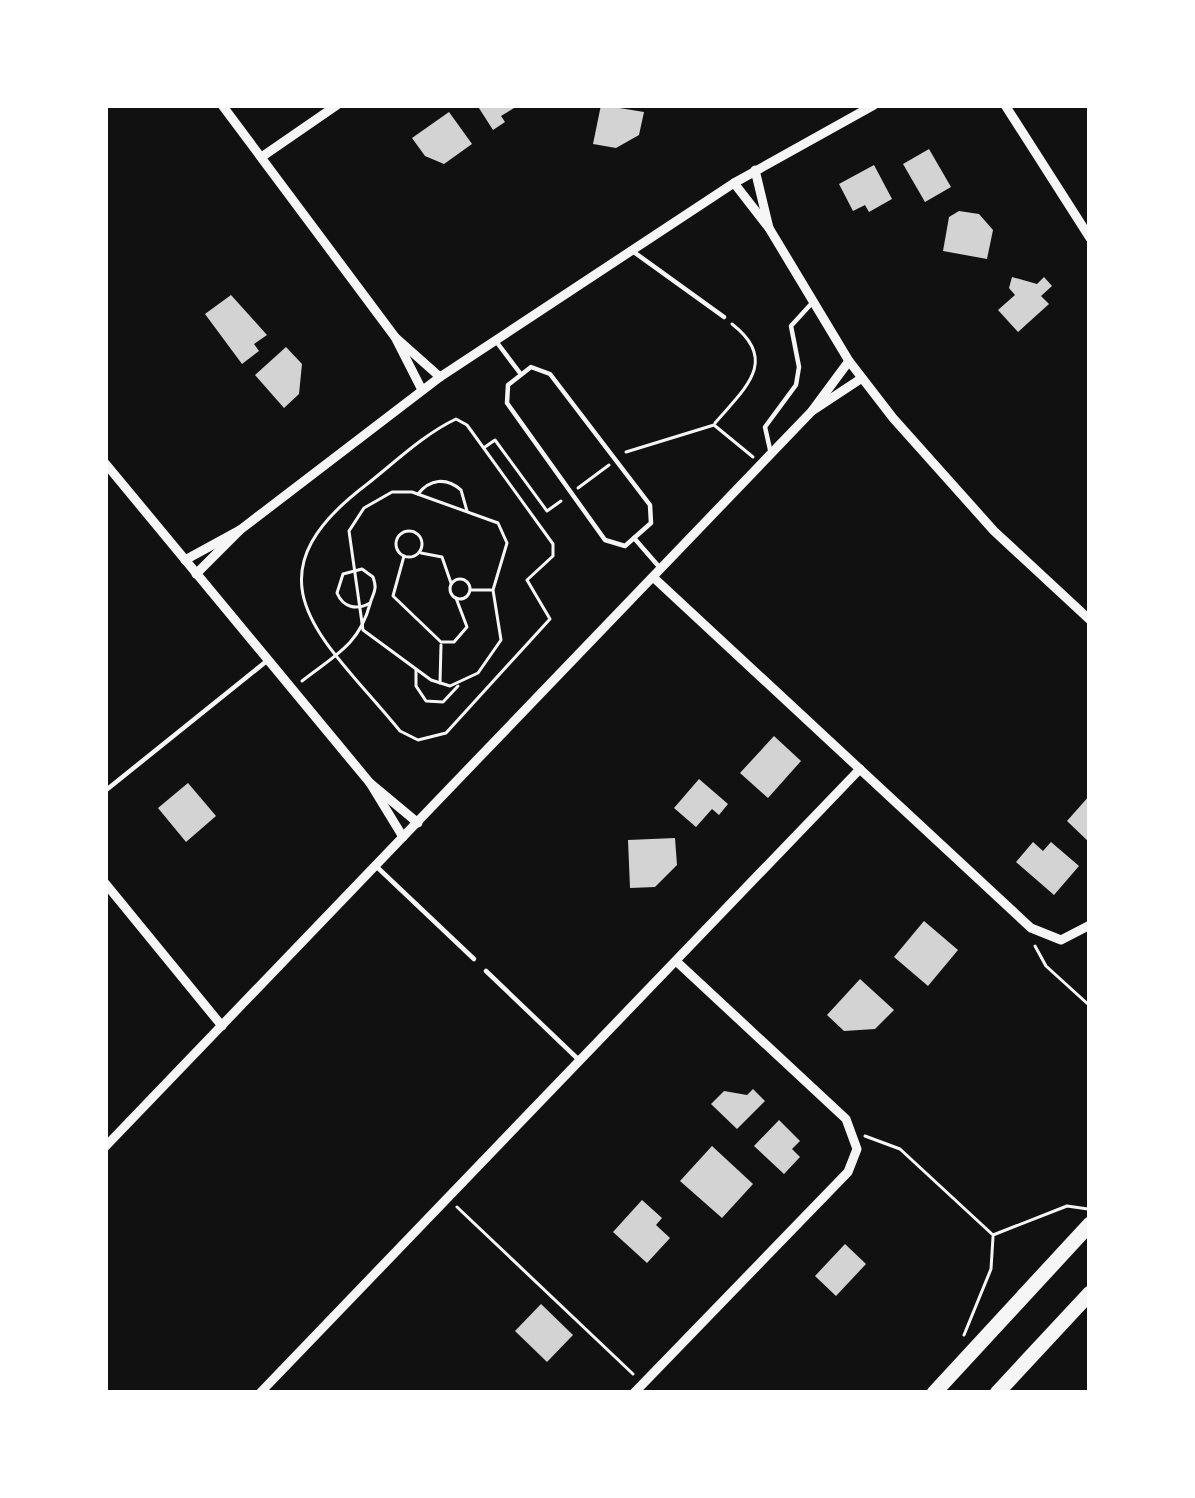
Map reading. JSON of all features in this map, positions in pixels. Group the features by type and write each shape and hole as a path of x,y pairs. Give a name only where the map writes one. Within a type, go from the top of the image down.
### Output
{"main road":[{"path":"934,1393 1090,1224"},
{"path":"998,1393 1090,1293"}],"street":[{"path":"222,105 395,337 422,390"},
{"path":"263,156 337,105"},
{"path":"196,574 240,530 440,377 734,183 874,105"},
{"path":"1005,105 1090,238"},
{"path":"755,170 769,228"},
{"path":"734,183 769,228 862,378 958,494 1090,620"},
{"path":"395,337 440,377"},
{"path":"105,1147 812,411 849,361"},
{"path":"812,411 862,378"},
{"path":"105,463 370,783 404,837"},
{"path":"185,560 240,530"},
{"path":"657,573 1030,928 1052,940 1070,938 1090,925"},
{"path":"260,1393 860,769"},
{"path":"370,783 418,823"},
{"path":"105,883 222,1026"},
{"path":"634,1393 848,1172 857,1149 855,1133 676,961"}],"lane":[{"path":"632,250 724,317"},
{"path":"771,454 764,427 791,394 798,375 791,326 813,302"},
{"path":"495,340 520,373"},
{"path":"536,366 550,374 650,505 651,523 620,547 605,540 507,403 508,385 520,373 536,366"},
{"path":"634,538 657,573"},
{"path":"105,791 268,660"},
{"path":"376,866 474,959"},
{"path":"486,971 580,1061"}],"path":[{"path":"714,425 751,378 756,363 748,336 724,317"},
{"path":"462,421 553,544 553,556 527,580 549,613 549,622 446,733 428,741 400,731 337,653 310,620 302,598 300,575 313,531 328,513 449,422 462,421"},
{"path":"418,494 438,481 454,484 465,496 467,513"},
{"path":"417,668 416,686 426,701 443,702 460,682 486,666 501,640 493,590 506,554 504,532 489,517 418,494 392,492 364,508 348,538 363,631 417,668 440,685 460,682"},
{"path":"404,556 442,557 467,620 464,634 454,642 441,642 393,596 404,556 397,539 409,530 422,538 418,553"},
{"path":"292,689 363,631 376,584 368,572 355,568 343,574 337,592 344,604 356,608 370,603"},
{"path":"451,585 464,580 470,590"},
{"path":"470,590 493,590"},
{"path":"456,598 465,598 470,590"},
{"path":"440,685 441,642"},
{"path":"1030,928 1046,966 1090,1006"},
{"path":"855,1133 900,1149 993,1235"},
{"path":"448,1198 643,1384"},
{"path":"993,1235 1067,1206 1090,1209"},
{"path":"966,1358 964,1328 991,1269 993,1235"}],"building":[{"path":"477,105 519,105 501,116 505,122 493,130"},
{"path":"601,105 644,112 639,135 616,148 593,144"},
{"path":"449,112 472,144 444,164 425,156 412,138"},
{"path":"929,149 951,187 925,202 903,164"},
{"path":"874,165 892,199 869,212 865,205 853,211 839,184"},
{"path":"959,211 979,214 993,230 987,259 943,251 949,217"},
{"path":"1012,277 1037,284 1044,277 1052,286 1041,296 1049,304 1018,332 998,310 1015,295 1009,288"},
{"path":"231,295 267,335 254,344 259,351 242,364 205,314"},
{"path":"286,347 302,364 299,394 284,408 255,375"},
{"path":"774,736 801,761 768,798 740,773"},
{"path":"699,779 728,804 719,815 712,809 696,827 674,808"},
{"path":"188,783 216,816 186,842 158,808"},
{"path":"1090,795 1090,843 1067,821"},
{"path":"675,838 677,865 655,887 630,888 628,840"},
{"path":"1033,842 1043,851 1051,842 1079,866 1054,895 1016,862"},
{"path":"924,921 958,950 928,986 894,957"},
{"path":"860,979 894,1010 875,1029 844,1031 827,1015"},
{"path":"753,1089 765,1101 737,1129 711,1104 724,1091 747,1095"},
{"path":"779,1120 800,1141 792,1149 800,1157 784,1174 754,1146"},
{"path":"712,1146 753,1184 722,1218 680,1181"},
{"path":"642,1200 662,1218 656,1225 670,1238 647,1263 613,1232"},
{"path":"845,1244 866,1264 836,1296 815,1276"},
{"path":"541,1304 573,1335 547,1362 515,1331"}]}
